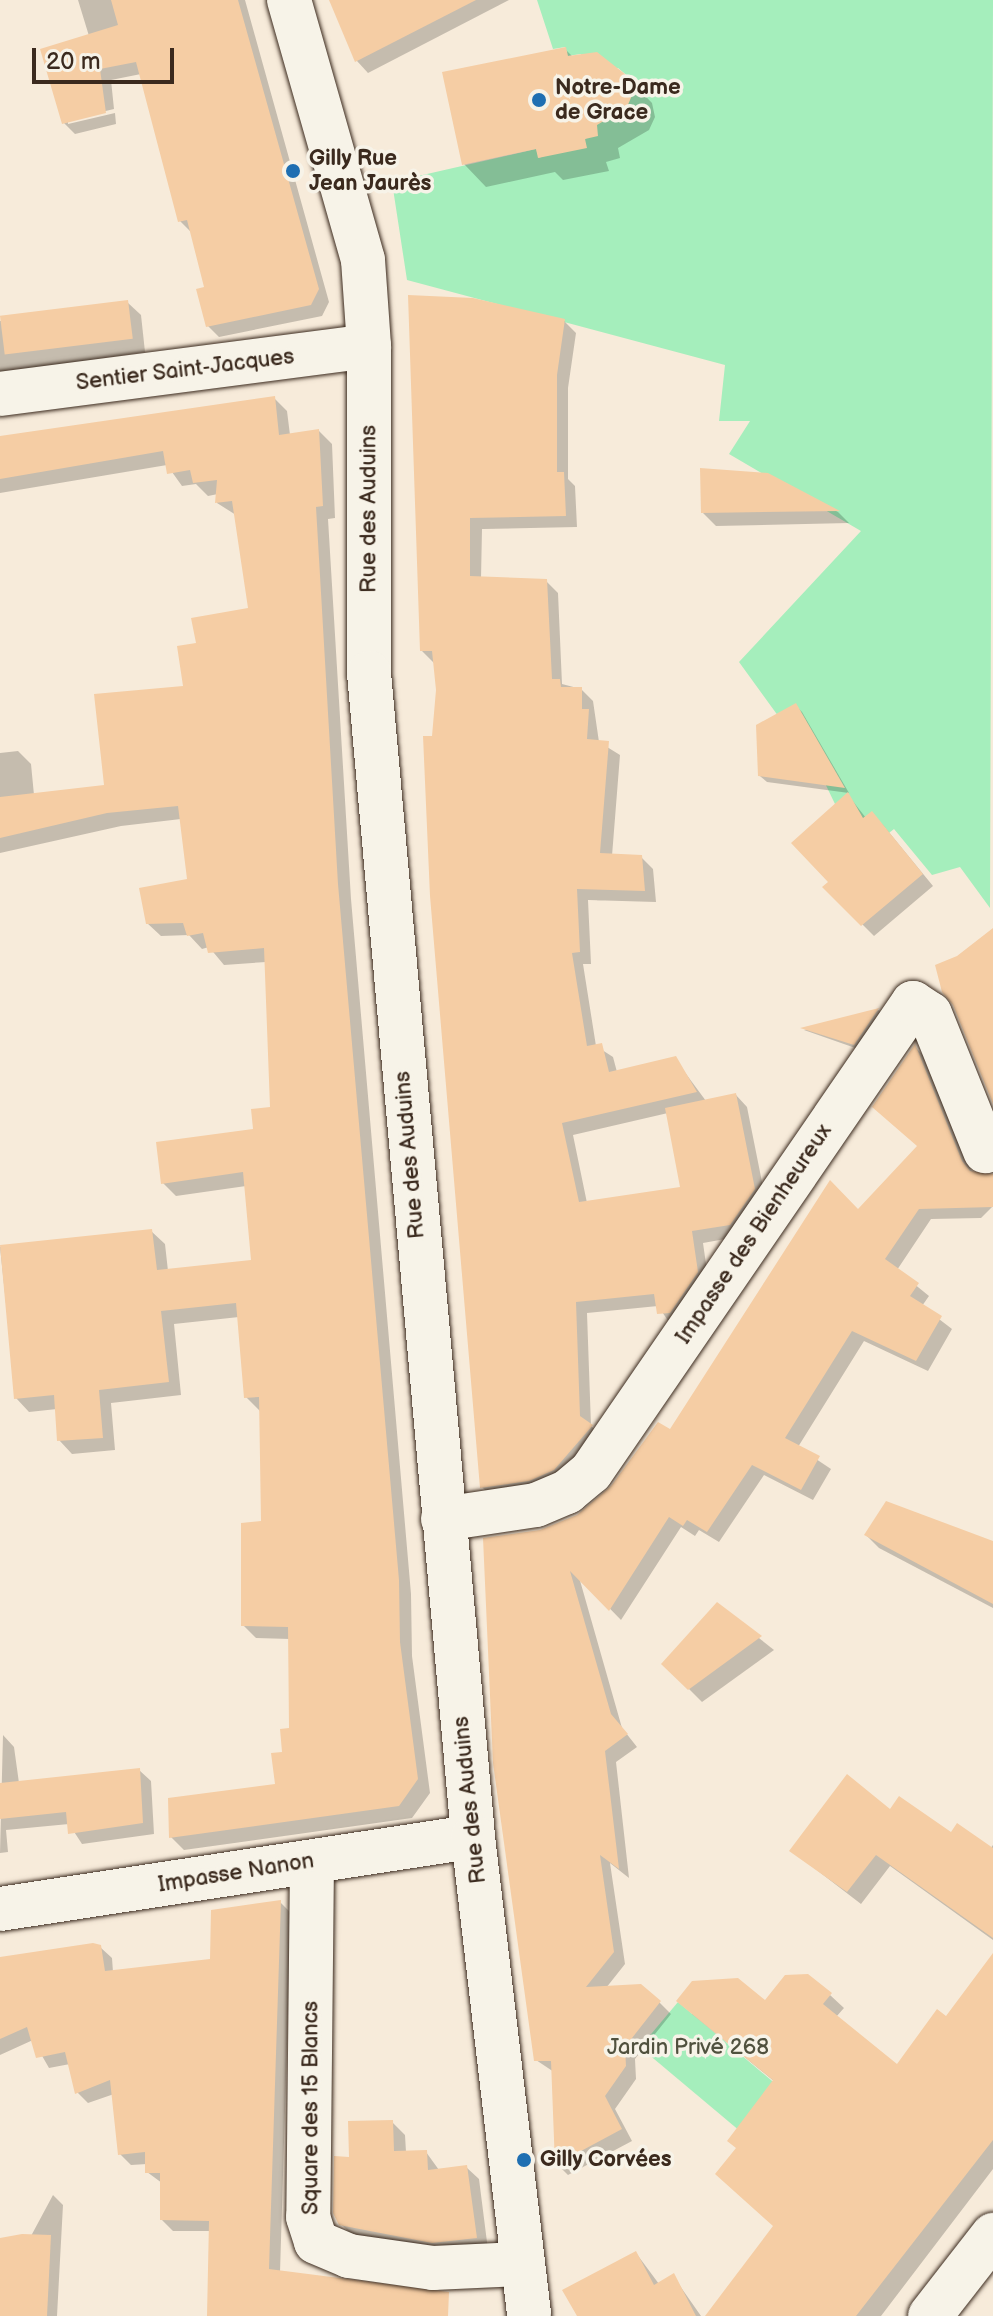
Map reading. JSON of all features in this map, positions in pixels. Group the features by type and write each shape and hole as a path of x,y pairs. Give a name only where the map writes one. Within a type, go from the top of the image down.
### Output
{"street":[{"name":"Rue des Auduins","path":"289,0 363,260 369,346 369,673 473,1837 520,2264 529,2316"},
{"name":"Sentier Saint-Jacques","path":"0,394 369,346"},
{"name":"Impasse des Bienheureux","path":"443,1519 536,1505 567,1492 591,1472 913,1003 930,1014 985,1151"},
{"name":"Impasse Nanon","path":"0,1909 473,1837"},
{"name":"Square des 15 Blancs","path":"312,1862 308,2217 316,2242 349,2256 433,2268 520,2264"},
{"path":"935,2309 993,2235"}],"green space":[{"path":"537,0 993,0 990,908 960,867 932,875 894,829 880,840 835,804 821,775 739,662 861,531 729,454 750,421 719,421 725,365 407,280 392,182 536,149 539,158 586,139 596,119 625,108 633,92 630,78 618,68 586,69 581,54 567,56 565,47 553,49"},
{"name":"Jardin Privé 268","path":"678,2002 803,2107 765,2152 640,2047"}],"building":[{"path":"111,0 238,0 319,289 311,305 206,327 196,289 204,287 187,220 178,222 136,62 100,69 106,113 62,124 40,49 118,25"},
{"path":"329,0 476,0 355,62"},
{"name":"Notre-Dame de Grace","path":"566,47 568,56 597,52 630,78 633,93 627,107 597,125 598,136 585,139 587,148 538,158 536,149 462,165 442,72"},
{"path":"408,295 473,298 565,319 557,375 557,472 564,472 566,516 470,518 470,576 547,579 552,679 560,679 561,687 582,687 582,709 589,709 587,739 609,741 600,853 642,855 645,891 577,889 580,952 572,953 587,1046 602,1043 609,1072 676,1056 697,1092 562,1123 579,1202 680,1187 665,1108 736,1093 755,1189 730,1225 692,1231 698,1272 670,1313 657,1314 654,1294 576,1302 580,1416 593,1425 554,1470 529,1481 480,1488 430,896 423,736 432,736 436,690 432,651 420,651"},
{"path":"128,300 133,339 5,354 0,316"},
{"path":"275,396 279,435 319,429 323,506 316,507 338,884 399,1580 400,1642 418,1779 399,1806 169,1838 168,1798 275,1784 271,1753 282,1752 280,1729 289,1728 288,1627 241,1626 241,1523 261,1521 259,1397 244,1398 236,1303 161,1311 169,1382 99,1390 103,1438 57,1441 54,1395 14,1399 0,1245 152,1229 157,1270 251,1260 243,1172 161,1184 156,1142 253,1129 251,1109 270,1107 264,948 208,953 203,933 187,936 183,923 146,924 139,888 187,879 178,806 107,813 0,838 0,797 104,785 94,694 183,686 177,646 196,643 191,618 248,608 232,501 215,503 217,480 193,483 190,470 167,474 163,451 0,479 0,436"},
{"path":"700,468 768,473 840,511 701,513"},
{"path":"796,703 845,788 758,776 756,725"},
{"path":"848,792 863,818 872,811 923,874 861,926 822,887 828,882 791,843"},
{"path":"993,928 993,1104 953,1005 942,992 935,965 957,956"},
{"path":"879,1008 854,1045 800,1028"},
{"path":"915,1044 962,1161 970,1171 993,1174 993,1207 919,1209 885,1259 919,1283 910,1296 942,1316 916,1361 852,1331 785,1438 820,1456 801,1490 752,1465 707,1532 687,1520 683,1526 669,1517 609,1611 570,1571 611,1714 628,1734 605,1751 619,1869 600,1855 614,1952 586,1987 641,1984 661,2001 625,2047 626,2066 605,2096 622,2129 555,2165 551,2061 534,2061 493,1763 483,1538 540,1530 577,1515 611,1486 658,1422 670,1429 830,1180 858,1209 917,1146 872,1107"},
{"path":"886,1501 993,1541 993,1604 864,1535"},
{"path":"717,1602 762,1636 688,1690 661,1664"},
{"path":"140,1768 143,1823 68,1834 66,1812 0,1819 0,1783"},
{"path":"847,1774 890,1809 899,1796 951,1832 957,1823 993,1848 993,1938 876,1855 847,1892 789,1851"},
{"path":"281,1900 269,2269 449,2292 448,2316 207,2316 209,2221 160,2220 160,2173 145,2173 145,2152 118,2155 110,2080 75,2094 65,2052 36,2058 27,2027 0,2039 0,1957 93,1943 101,1945 105,1971 210,1959 211,1910"},
{"path":"993,1953 993,2140 856,2316 705,2316 773,2226 715,2174 736,2148 727,2141 773,2080 676,2001 692,1981 738,1978 765,2000 785,1975 808,1974 832,1993 823,2004 897,2064 937,2009 946,2016"},
{"path":"393,2120 394,2151 427,2150 428,2170 467,2165 477,2238 432,2243 339,2225 333,2213 334,2156 349,2157 348,2121"},
{"path":"22,2234 51,2235 47,2316 0,2316 0,2238"},
{"path":"636,2251 654,2285 674,2273 696,2316 577,2316 562,2290"}],"place":[{"name":"Notre-Dame de Grace","path":"539,100"},
{"name":"Gilly Rue Jean Jaurès","path":"293,171"},
{"name":"Gilly Corvées","path":"524,2160"}]}
